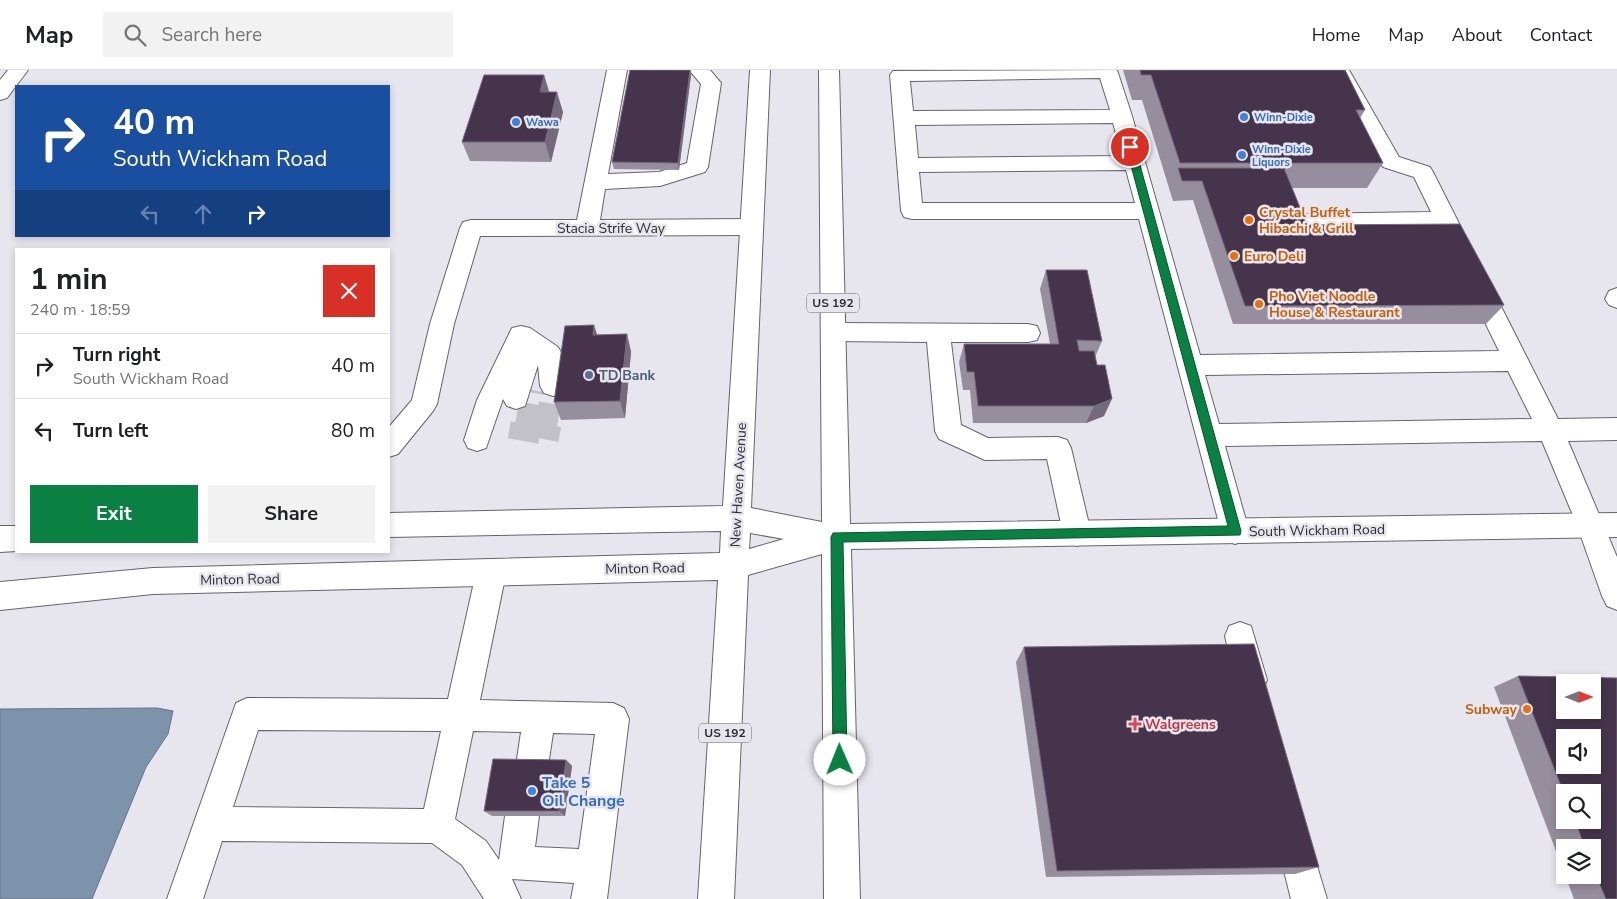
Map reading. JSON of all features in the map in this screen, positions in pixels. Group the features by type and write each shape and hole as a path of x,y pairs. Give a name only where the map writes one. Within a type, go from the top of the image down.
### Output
{"main road":[{"path":"0,94 18,70"},
{"path":"587,228 617,70"},
{"path":"596,182 660,180 697,167 711,83 699,70"},
{"name":"New Haven Avenue","path":"716,899 760,70"},
{"path":"1339,70 1391,162 1422,172 1550,429 1604,525 1617,596"},
{"path":"1148,211 912,211 900,75 1107,71 1122,116 1134,163 1148,211 1235,531"},
{"name":"US 192","path":"826,75 834,332 842,899"},
{"path":"904,118 1122,116"},
{"path":"908,165 1134,163"},
{"path":"1298,222 1446,220"},
{"name":"Stacia Strife Way","path":"390,445 424,404 442,324 472,228 751,228"},
{"path":"834,332 1028,333"},
{"path":"938,332 948,431 985,449 1058,448 1077,533"},
{"path":"531,342 548,354 534,392 531,342"},
{"path":"477,440 490,400 531,342"},
{"path":"1190,365 1516,361"},
{"path":"1209,435 1617,429"},
{"path":"390,525 737,518 837,537"},
{"name":"South Wickham Road","path":"837,537 1604,525"},
{"name":"Minton Road","path":"0,596 153,581 734,566 837,537"},
{"path":"0,539 15,539"},
{"path":"437,826 491,573"},
{"path":"1240,636 1260,711"},
{"path":"185,899 247,714 461,715 613,719 591,883 516,863 522,816"},
{"path":"532,766 540,717"},
{"path":"1284,805 1309,899"},
{"path":"210,824 437,826 474,853 503,896 503,899"}],"water":[{"path":"157,708 173,711 168,734 146,767 92,899 0,899 0,709"}],"building":[{"path":"630,70 690,70 678,163 612,162"},
{"name":"Winn-Dixie","path":"1140,70 1345,70 1365,110 1356,110 1383,163 1180,163 1151,75 1141,75"},
{"path":"484,75 544,75 540,92 557,92 545,142 462,142"},
{"path":"1178,168 1284,168 1307,225 1460,224 1504,305 1245,306 1202,181 1182,181"},
{"path":"1046,270 1087,270 1102,341 1077,340 1079,351 1094,351 1097,365 1105,365 1112,399 1094,406 978,406 974,372 967,372 964,344 1059,344"},
{"path":"594,325 593,335 627,334 620,401 554,402 565,326"},
{"name":"Walgreens","path":"1254,644 1319,867 1057,871 1024,647"},
{"path":"1518,676 1556,677 1556,719 1601,719 1601,678 1617,678 1617,899 1606,899 1600,884 1601,839 1582,839 1578,829 1601,829 1601,784 1560,784 1556,774 1601,774 1601,729 1556,729 1556,773"},
{"name":"Take 5 Oil Change","path":"493,759 566,760 559,811 484,811"}],"tunnel":[{"path":"546,425 553,386"},
{"path":"526,425 533,390"},
{"path":"523,441 526,424"},
{"path":"543,439 546,424"}],"place":[{"name":"Winn-Dixie","path":"1244,117"},
{"name":"Wawa","path":"516,122"},
{"name":"Winn-Dixie Liquors","path":"1242,155"},
{"name":"Crystal Buffet Hibachi & Grill","path":"1249,220"},
{"name":"Euro Deli","path":"1234,256"},
{"name":"Pho Viet Noodle House & Restaurant","path":"1259,304"},
{"name":"TD Bank","path":"589,375"},
{"name":"Subway","path":"1527,709"},
{"name":"Walgreens","path":"1135,724"},
{"name":"Take 5 Oil Change","path":"532,791"}],"route":[{"path":"840,760 837,537 1235,531 1130,147"}]}
